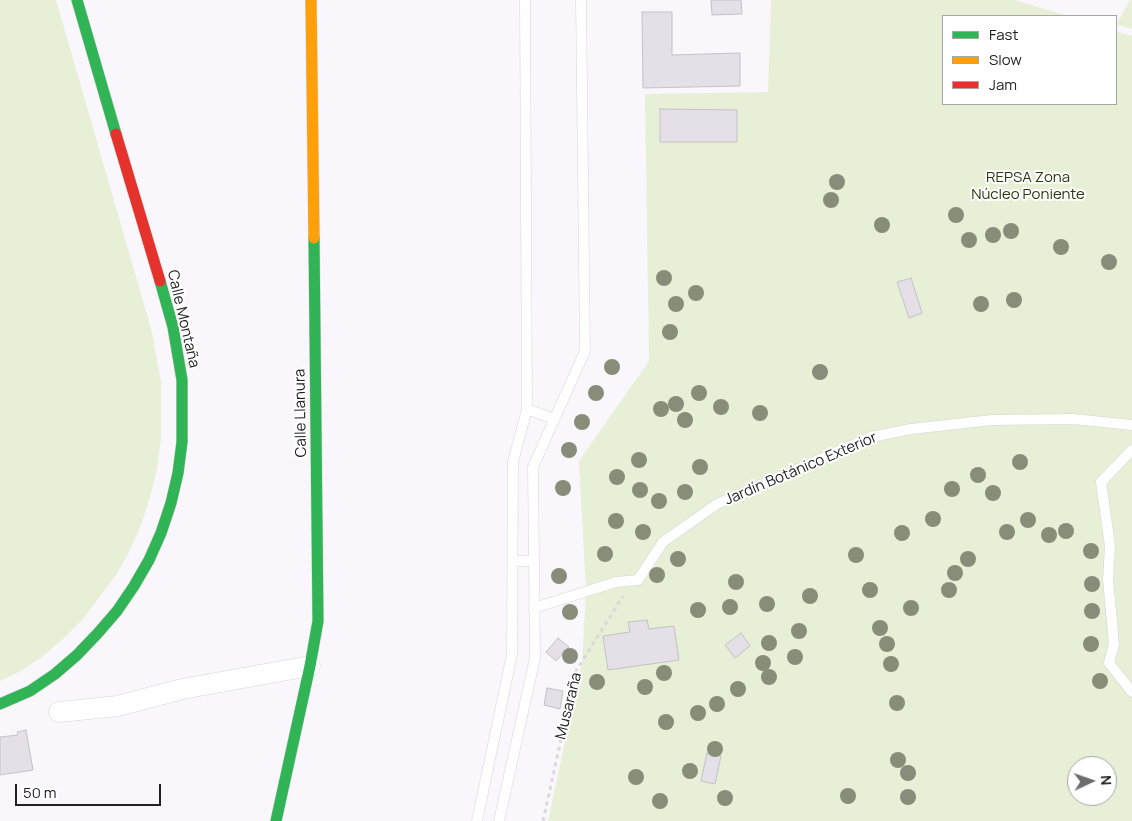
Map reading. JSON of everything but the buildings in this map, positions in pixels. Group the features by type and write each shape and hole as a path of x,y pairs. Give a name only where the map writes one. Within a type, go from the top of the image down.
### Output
{"street":[{"name":"Calle Montaña","path":"0,704 30,691 55,674 84,648 117,611 149,560 161,533 173,496 182,442 182,380 173,327 76,0"},
{"name":"Calle Llanura","path":"276,821 318,621 311,0"},
{"path":"59,712 118,706 182,689 310,666"}],"lane":[{"path":"477,821 512,654 513,462 527,409 525,0"},
{"path":"499,821 535,658 533,467 585,351 581,0"},
{"path":"527,409 554,419"},
{"name":"Jardín Botánico Exterior","path":"638,580 663,542 717,504 872,438 927,427 992,420 1073,419 1132,425"},
{"path":"1132,450 1101,482 1110,546 1108,579 1114,644 1110,663 1132,692"},
{"path":"513,560 534,561"},
{"path":"534,608 616,582 638,580"}],"path":[{"name":"Musaraña","path":"542,821 576,671 581,660 632,583 638,580"}],"green space":[{"path":"0,0 56,0 152,332 161,382 161,440 157,469 141,525 116,575 83,619 63,639 42,657 19,672 0,681"},
{"name":"REPSA Zona Núcleo Poniente","path":"771,0 1014,0 1065,15 942,15 942,105 1117,105 1117,31 1132,36 1132,821 548,821 582,662 586,592 579,461 649,361 645,94 768,92"},
{"path":"1130,0 1132,0 1132,29 1117,25"}],"traffic: fast":[{"path":"77,0 116,134"},
{"path":"276,821 318,621 314,238"},
{"path":"0,704 30,691 55,674 98,633 117,611 134,586 149,560 161,533 178,473 182,442 182,380 173,327 160,281"}],"traffic: slow":[{"path":"311,0 314,238"}],"traffic: jam":[{"path":"116,134 160,281"}]}
